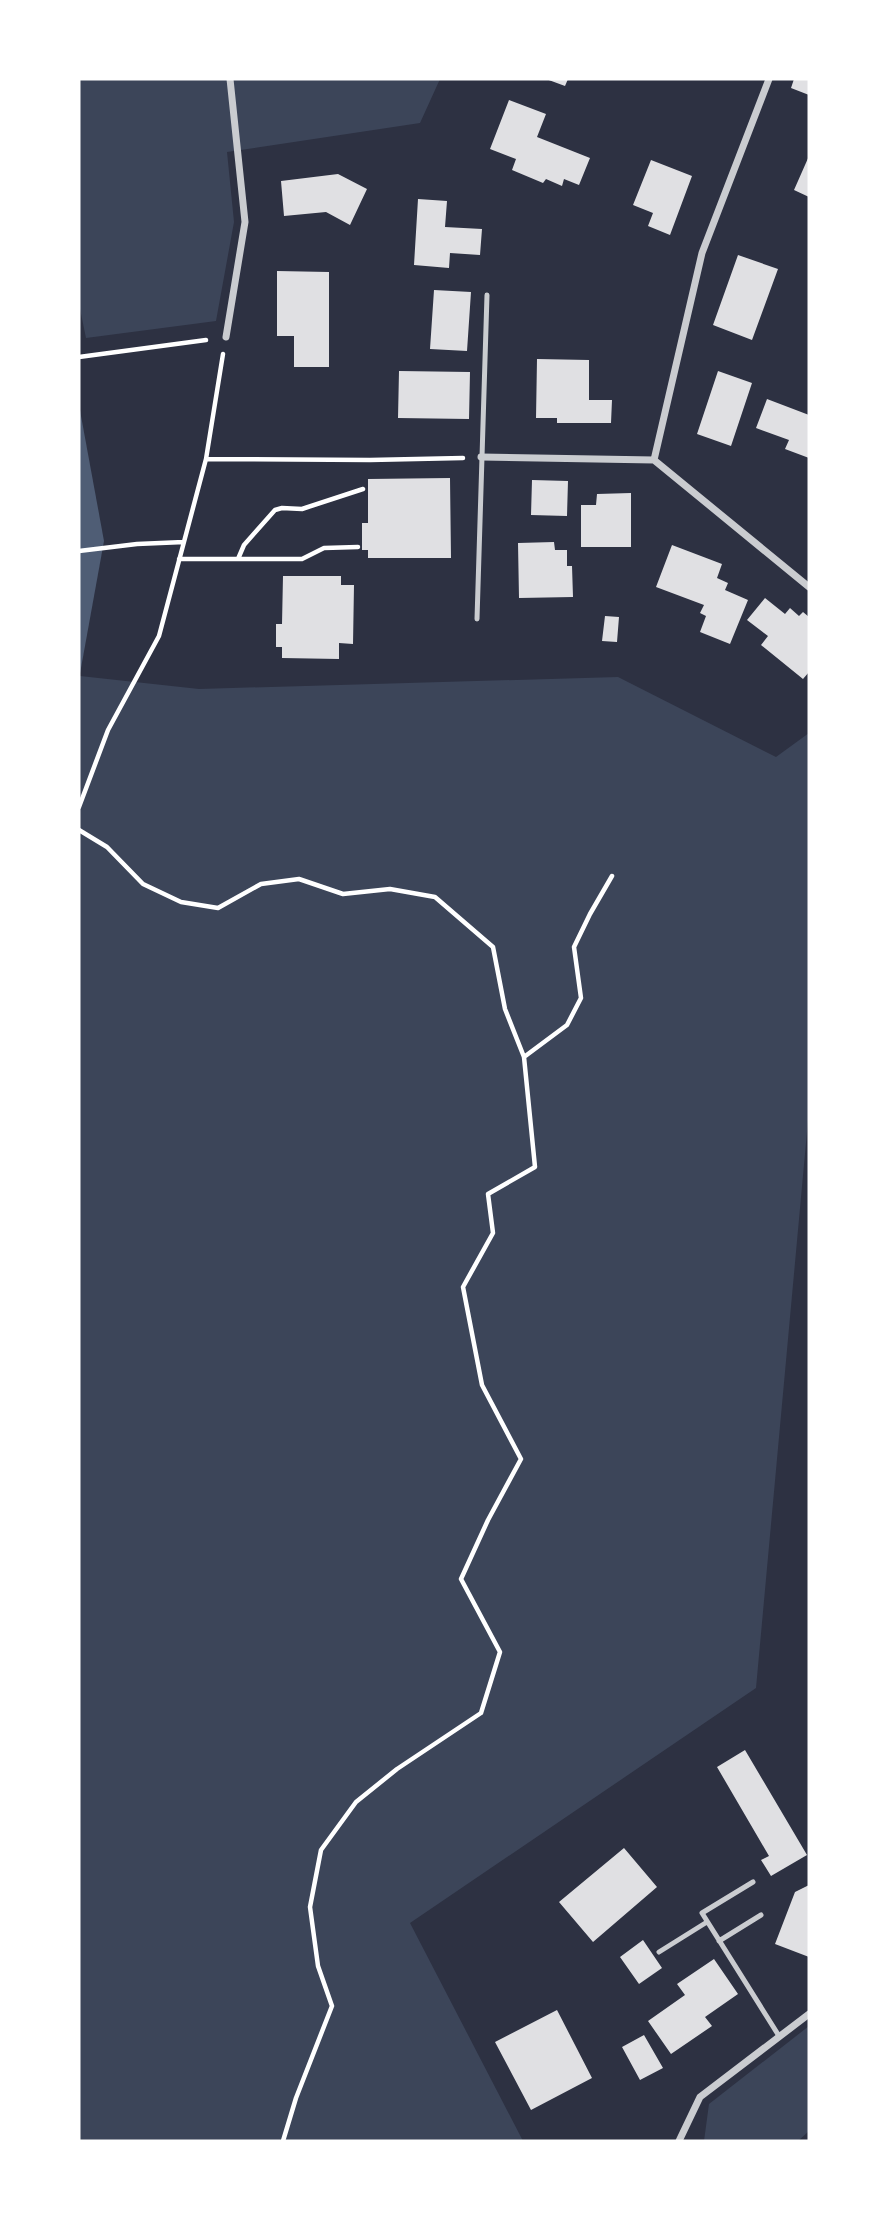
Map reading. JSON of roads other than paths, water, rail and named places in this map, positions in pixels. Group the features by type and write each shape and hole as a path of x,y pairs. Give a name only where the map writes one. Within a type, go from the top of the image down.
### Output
{"street":[{"path":"226,337 245,222 230,79"},
{"path":"654,460 702,253 769,79"},
{"path":"481,457 654,460 809,587"},
{"path":"679,2141 700,2097 809,2014"}],"lane":[{"path":"477,619 487,295"},
{"path":"753,1882 702,1913 779,2036"},
{"path":"719,1941 761,1915"},
{"path":"659,1952 708,1922"}]}
